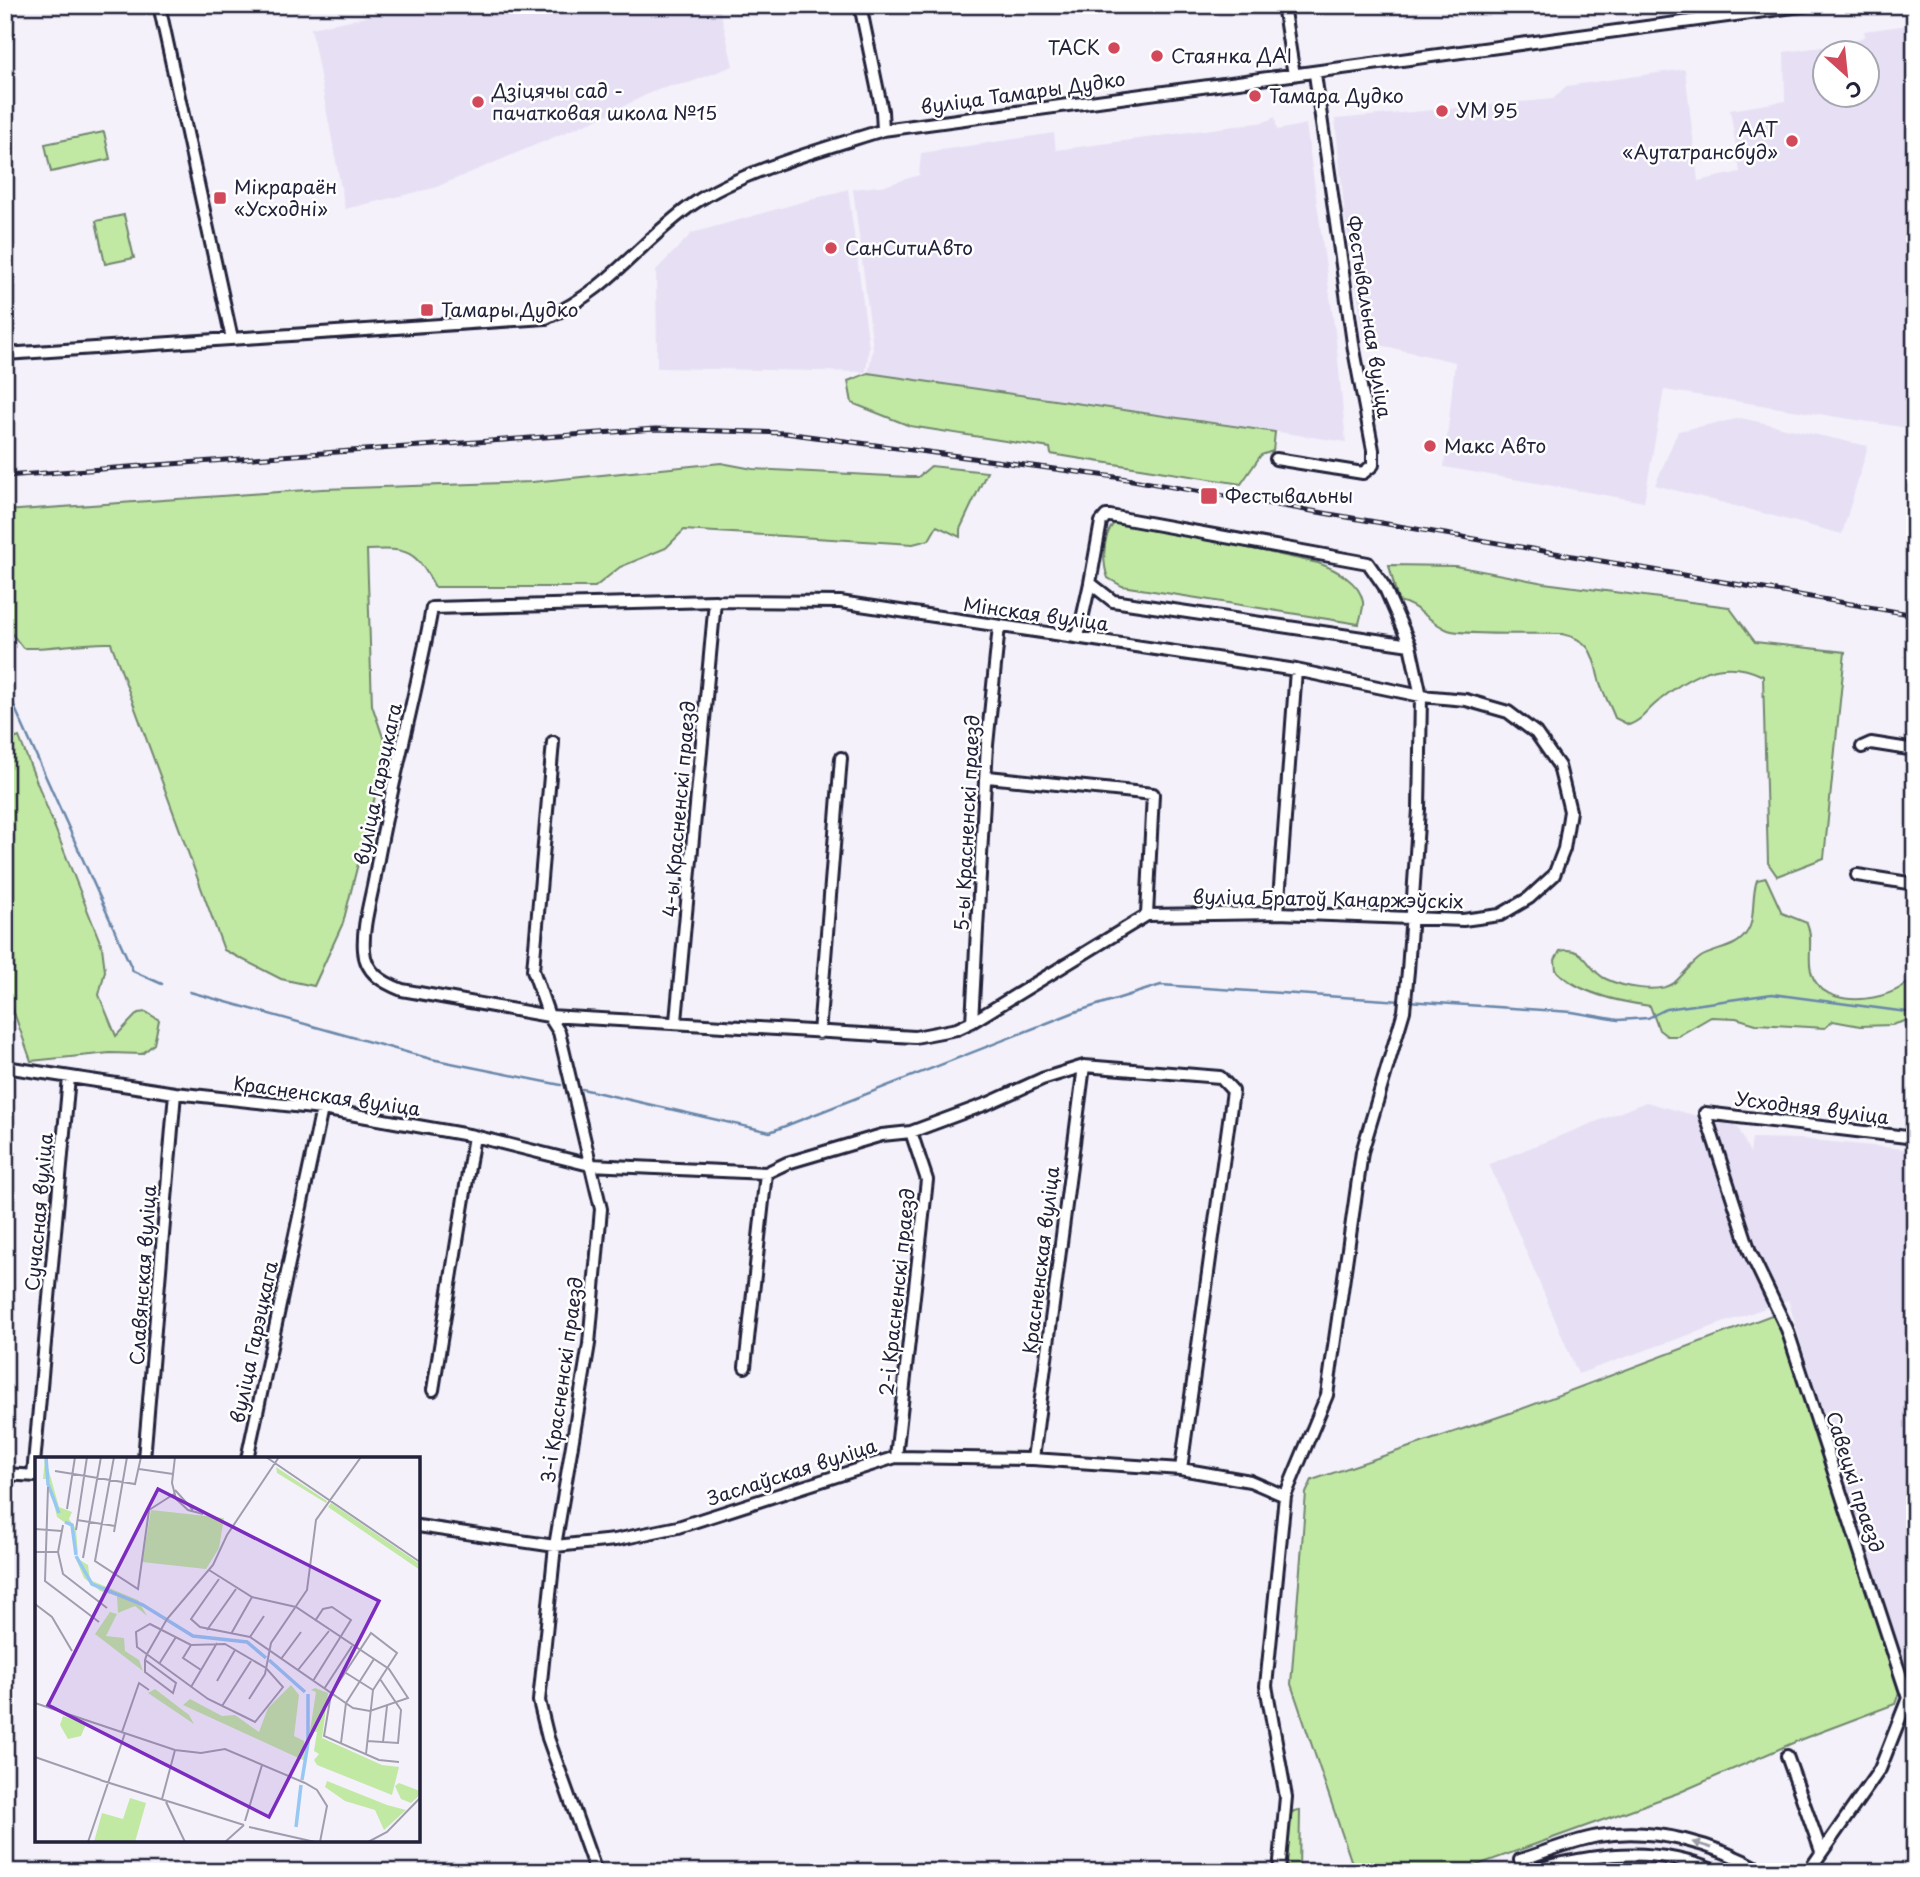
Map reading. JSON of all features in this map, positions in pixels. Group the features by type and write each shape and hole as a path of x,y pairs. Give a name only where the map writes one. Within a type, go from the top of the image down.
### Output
{"street":[{"path":"860,5 882,111 883,130"},
{"path":"1283,5 1294,75"},
{"name":"вуліца Тамары Дудко","path":"5,354 545,317 578,304 694,203 804,155 883,130 1315,74 1809,5"},
{"path":"159,8 232,339"},
{"name":"Фестывальная вуліца","path":"1276,459 1363,473 1373,466 1373,450 1354,350 1315,74"},
{"path":"1078,637 1101,522 1106,516 1368,563 1384,586 1410,645 1421,696 1419,809 1404,1011 1362,1152 1327,1395 1285,1496 1266,1686 1286,1797 1279,1872"},
{"path":"1090,583 1112,601 1410,645"},
{"name":"Мінская вуліца","path":"432,608 715,601 839,602 1296,670 1421,696 1466,700 1508,712 1536,733 1559,766 1570,811"},
{"name":"4-ы Красненскі праезд","path":"676,1021 715,601"},
{"name":"вуліца Гарэцкага","path":"432,608 421,671 380,847 363,950 368,967 384,983 402,990 549,1016"},
{"name":"5-ы Красненскі праезд","path":"972,1022 988,777 987,745 999,626"},
{"path":"1278,913 1296,670"},
{"path":"553,742 534,970 549,1016 676,1021 819,1033 915,1037 957,1029 972,1022 1147,915 1153,794 988,777"},
{"path":"1862,747 1871,743 1915,750"},
{"path":"819,1033 841,758"},
{"name":"вуліца Братоў Канаржэўскіх","path":"1147,915 1278,913 1464,920 1500,915 1529,898 1554,875 1564,849 1570,811"},
{"path":"1857,874 1915,884"},
{"name":"3-і Красненскі праезд","path":"549,1016 559,1032 601,1209 590,1330 555,1546 539,1701 548,1738 596,1872"},
{"name":"Красненская вуліца","path":"1033,1459 1084,1066"},
{"name":"Красненская вуліца","path":"5,1067 175,1093 322,1109 474,1136 590,1165 766,1173 788,1163 882,1135 911,1132 989,1104 1042,1079 1084,1066 1220,1077 1233,1091 1181,1469"},
{"name":"Сучасная вуліца","path":"37,1457 69,1077"},
{"name":"Славянская вуліца","path":"144,1457 175,1093"},
{"name":"вуліца Гарэцкага","path":"247,1457 322,1109"},
{"name":"Усходняя вуліца","path":"1705,1113 1915,1138"},
{"name":"Савецкі праезд","path":"1705,1113 1751,1252 1787,1329 1908,1698 1880,1769 1808,1872"},
{"name":"2-і Красненскі праезд","path":"896,1457 927,1180 911,1132"},
{"path":"433,1390 474,1136"},
{"path":"745,1367 766,1173"},
{"name":"Заслаўская вуліца","path":"420,1526 555,1546 615,1540 678,1527 896,1457 1033,1459 1181,1469 1250,1481 1285,1496"},
{"path":"5,1474 35,1475"},
{"path":"1787,1756 1821,1851"},
{"path":"1717,1872 1664,1855 1623,1852 1556,1863 1526,1872 1520,1860 1599,1836 1639,1833 1690,1841 1729,1853 1765,1872"}],"shaded area":[{"name":"Дзіцячы сад - пачатковая школа №15","path":"425,5 719,5 733,66 689,83 660,88 604,116 434,188 345,209 311,28"},
{"path":"1915,24 1914,429 1664,390 1644,502 1444,467 1455,362 1365,342 1345,217 1335,119 1553,99 1566,86 1685,69 1698,181 1740,172 1730,110 1785,101 1784,52 1812,48 1812,108 1882,108 1882,38 1861,38 1865,36 1864,31"},
{"path":"1275,117 1277,130 1306,124 1336,339 1346,442 868,373 873,348 853,189 887,185 919,175 921,153 1054,133 1056,150 1264,122"},
{"path":"848,189 869,347 866,372 657,368 656,270 692,233"},
{"path":"1741,418 1868,446 1842,534 1655,485 1678,431"},
{"path":"1646,1102 1738,1127 1750,1153 1752,1138 1801,1139 1915,1150 1915,1721 1788,1300 1578,1374 1489,1164"}],"green space":[{"path":"104,132 110,159 51,172 45,144"},
{"path":"124,215 134,258 105,264 96,221"},
{"path":"868,373 1275,432 1273,451 1261,455 1241,484 1051,454 1050,448 910,426 852,403 848,381"},
{"path":"721,463 753,469 909,477 918,477 931,466 987,472 960,529 960,537 937,526 929,540 913,544 684,530 666,548 620,567 595,587 435,587 422,565 409,554 393,550 367,550 372,705 387,749 343,923 314,986 281,979 224,950 111,643 23,648 5,625 5,511 322,489 532,482"},
{"path":"1118,520 1325,566 1346,577 1357,588 1363,604 1359,624 1122,586 1108,578 1105,564 1106,539"},
{"path":"1389,565 1455,566 1544,583 1729,607 1755,642 1845,652 1824,858 1777,876 1768,863 1763,676 1733,668 1705,672 1679,686 1629,725 1615,718 1601,687 1591,653 1578,639 1562,634 1485,634 1448,630 1411,606 1398,601"},
{"path":"19,737 102,947 105,971 99,995 116,1036 138,1013 146,1012 159,1020 154,1044 142,1054 110,1053 31,1061 5,987 5,742"},
{"path":"1766,878 1782,913 1807,923 1810,967 1815,981 1824,990 1836,996 1865,999 1895,991 1915,975 1915,1018 1892,1025 1860,1026 1833,1021 1825,1028 1756,1024 1736,1018 1711,1017 1678,1036 1667,1036 1659,1030 1650,1006 1588,991 1556,970 1555,960 1560,951 1569,950 1581,955 1599,975 1613,982 1650,989 1674,983 1701,957 1743,938 1752,921 1757,880"},
{"path":"1777,1313 1900,1690 1895,1704 1802,1739 1678,1793 1458,1872 1355,1872 1291,1684 1306,1493 1312,1480 1516,1411"},
{"path":"1300,1810 1299,1872 1286,1872 1290,1815"}],"waterway":[{"path":"5,686 133,971 162,984"},
{"path":"582,1089 770,1132 1075,1012 1161,985 1401,1001"},
{"path":"190,992 431,1059 561,1085"},
{"path":"1407,1001 1572,1012 1618,1020 1648,1018 1666,1009 1772,994 1907,1012 1915,1009"}],"railway":[{"path":"5,476 655,429 785,433 1115,477 1915,615"}],"place":[{"name":"ТАСК","path":"1114,48"},
{"name":"Стаянка ДАІ","path":"1157,56"},
{"name":"Тамара Дудко","path":"1255,96"},
{"name":"Дзіцячы сад - пачатковая школа №15","path":"478,102"},
{"name":"УМ 95","path":"1442,111"},
{"name":"ААТ «Аутатрансбуд»","path":"1792,141"},
{"name":"Мікрараён «Усходні»","path":"220,198"},
{"name":"СанСитиАвто","path":"831,248"},
{"name":"Тамары Дудко","path":"427,310"},
{"name":"Макс Авто","path":"1430,446"},
{"name":"Фестывальны","path":"1209,496"}]}
